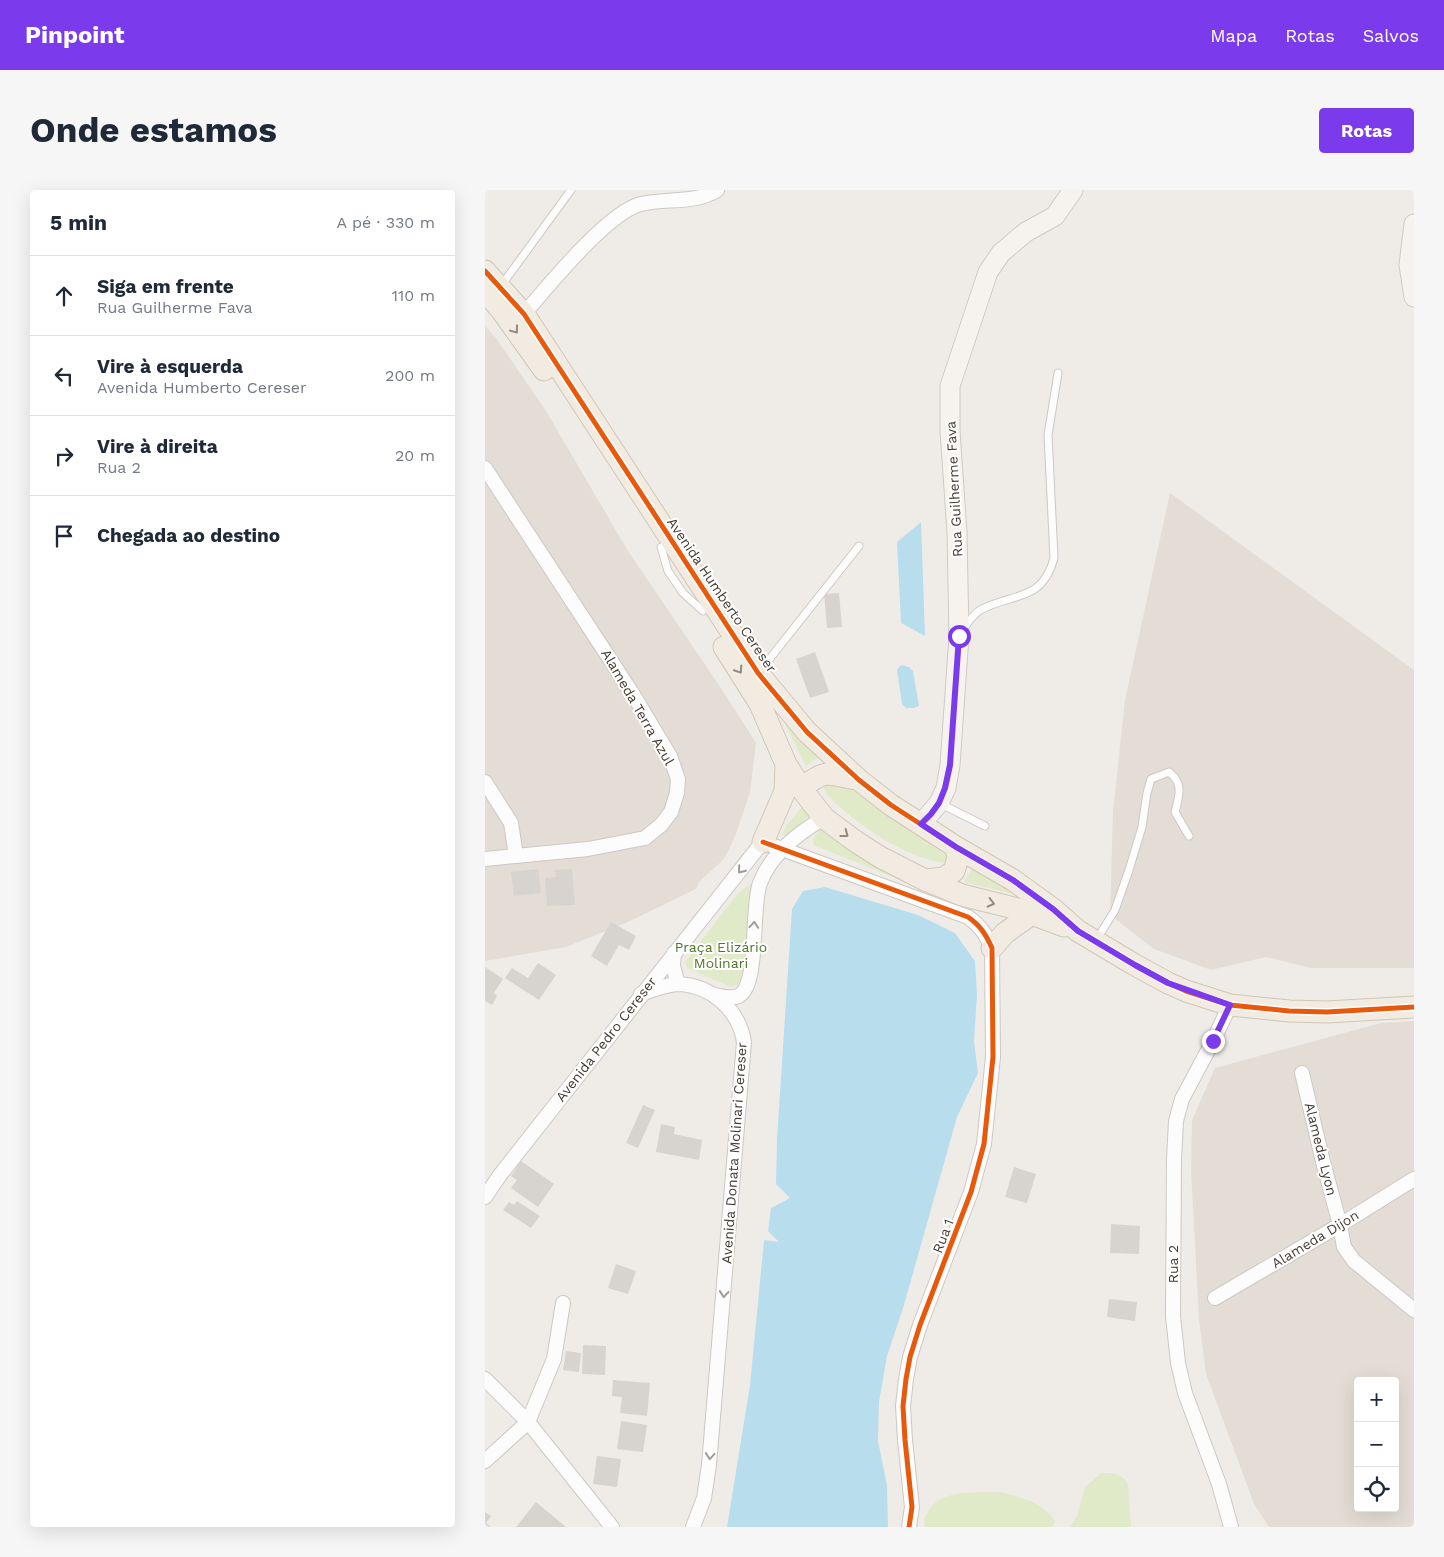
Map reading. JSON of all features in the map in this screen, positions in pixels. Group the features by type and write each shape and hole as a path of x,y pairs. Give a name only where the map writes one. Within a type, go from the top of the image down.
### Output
{"main road":[{"name":"Avenida Humberto Cereser","path":"485,271 493,289 531,351 703,612 760,704 786,764 801,788 824,818 880,857 925,880 962,895 1032,914 1087,936 1168,983 1230,1005 1289,1011 1327,1012 1414,1008"},
{"name":"Avenida Humberto Cereser","path":"493,289 525,314 758,673 807,732 859,780 891,805 956,847 1013,880 1087,936"},
{"path":"763,842 785,792 786,764"},
{"path":"801,788 825,773 859,780"},
{"path":"925,880 943,878 954,871 958,858 956,847"},
{"path":"992,948 1005,933 1032,914"}],"street":[{"path":"525,314 563,269 613,220 628,209 640,204 698,197 717,190"},
{"name":"Rua Guilherme Fava","path":"921,824 939,803 945,788 950,765 959,636 957,532 950,430 950,386 988,272 1001,252 1026,232 1055,216 1073,190"},
{"path":"1414,224 1409,265 1414,297"},
{"name":"Alameda Terra Azul","path":"485,468 634,696 670,756 678,779 677,793 671,812 661,825 645,838 588,849 485,860"},
{"path":"485,782 511,823 516,856"},
{"name":"Avenida Pedro Cereser","path":"485,1196 641,994 763,842 801,788"},
{"path":"641,994 656,988 678,984 696,988 713,995 734,997 741,995 746,989 752,970 756,898 759,884 770,863 783,849 808,827 824,818"},
{"path":"763,842 969,918 981,926 992,948"},
{"name":"Rua 1","path":"909,1527 912,1507 903,1406 906,1379 910,1357 920,1325 969,1200 984,1144 993,1057 992,948"},
{"path":"674,953 673,966 678,984"},
{"name":"Avenida Donata Molinari Cereser","path":"693,1527 704,1498 709,1465 744,1054 742,1031 738,1020 731,1010 713,995"},
{"name":"Rua 2","path":"1230,1005 1182,1100 1176,1121 1173,1316 1178,1363 1185,1393 1219,1484 1231,1527"},
{"name":"Alameda Lyon","path":"1303,1073 1325,1172 1340,1225 1343,1247 1353,1261 1414,1310"},
{"name":"Alameda Dijon","path":"1215,1298 1340,1225 1414,1179"},
{"path":"485,1462 528,1422 554,1359 563,1303"},
{"path":"485,1379 528,1422 613,1527"},
{"path":"912,1507 917,1527"}],"lane":[{"path":"493,289 571,190"},
{"path":"959,636 980,610 1033,591 1044,582 1051,570 1054,558 1048,434 1058,373"},
{"path":"758,673 772,658 859,546"},
{"path":"1087,936 1115,910 1142,827 1151,779 1169,772 1176,777 1181,793 1175,812 1189,836"},
{"path":"939,803 985,826"}],"shaded area":[{"path":"485,326 496,338 546,411 628,551 756,743 750,793 734,839 724,859 699,882 696,889 628,922 566,947 485,961"},
{"path":"1170,493 1414,670 1414,968 1311,968 1266,957 1211,970 1154,949 1110,915 1113,811 1125,700"},
{"path":"1414,1021 1414,1527 1269,1527 1254,1504 1206,1374 1199,1320 1191,1171 1192,1120 1215,1068 1381,1023"}],"green space":[{"path":"769,692 822,755 806,766"},
{"path":"837,777 947,856 948,863 926,859 905,851 855,820 836,804 824,790 823,783"},
{"path":"807,801 814,811 787,836 782,835 786,826"},
{"path":"820,829 832,831 840,845 928,886 927,891 814,846 813,839"},
{"path":"976,863 1039,900 964,882"},
{"name":"Praça Elizário Molinari","path":"755,881 753,913 742,983 731,987 687,968 685,962 738,893"},
{"path":"1101,1473 1117,1475 1126,1481 1128,1485 1131,1527 1070,1527 1077,1516 1085,1487"},
{"path":"1001,1492 1024,1499 1044,1509 1055,1521 1053,1527 925,1527 924,1519 939,1500 953,1495"}],"water":[{"path":"921,522 925,636 901,623 897,542"},
{"path":"901,665 909,667 913,671 919,706 906,708 902,704 897,670"},
{"path":"825,887 918,915 955,933 975,961 977,995 974,1041 978,1073 957,1117 904,1305 887,1356 879,1402 878,1441 887,1485 888,1527 727,1527 750,1385 764,1240 779,1242 768,1231 771,1208 790,1198 776,1184 777,1139 792,909 803,891"}],"building":[{"path":"839,593 842,627 827,628 824,594"},
{"path":"815,652 829,692 810,698 796,659"},
{"path":"538,869 541,893 514,896 511,872"},
{"path":"572,869 575,905 547,906 545,878 556,877 555,870"},
{"path":"611,922 636,936 629,950 619,945 607,966 591,956"},
{"path":"538,963 556,975 539,1000 505,978 512,968 528,978"},
{"path":"485,967 503,979 494,993 497,996 492,1005 485,1001"},
{"path":"643,1105 655,1110 638,1148 626,1143"},
{"path":"661,1124 675,1127 674,1134 702,1140 699,1160 656,1152"},
{"path":"521,1161 554,1184 538,1207 511,1188 517,1180 511,1176"},
{"path":"1014,1167 1036,1174 1027,1203 1005,1197"},
{"path":"517,1201 540,1216 531,1228 503,1210 509,1202 514,1205"},
{"path":"1111,1224 1140,1226 1139,1254 1110,1253"},
{"path":"616,1264 636,1271 628,1294 608,1288"},
{"path":"1109,1299 1137,1302 1135,1321 1107,1317"},
{"path":"583,1345 606,1346 605,1375 582,1374"},
{"path":"566,1351 581,1353 579,1372 563,1370"},
{"path":"613,1380 650,1383 647,1416 620,1413 622,1397 612,1396"},
{"path":"621,1421 647,1425 643,1452 617,1449"},
{"path":"597,1456 621,1459 617,1487 593,1484"},
{"path":"536,1502 566,1527 516,1527"},
{"path":"485,1512 491,1516 486,1523 491,1527 485,1527"}],"cycle path":[{"path":"485,271 524,314 758,673 807,732 859,780 891,805 956,847 1013,880 1053,909 1078,931 1135,965 1186,991 1230,1005 1289,1011 1327,1012 1414,1007"},
{"path":"763,842 968,917 983,931 992,948 993,1057 984,1144 971,1192 920,1325 910,1357 906,1379 903,1406 912,1507 909,1527"}],"route":[{"path":"959,636 950,765 945,788 939,803 921,824 1013,880 1053,909 1078,931 1135,965 1186,991 1230,1005 1213,1041"}]}
